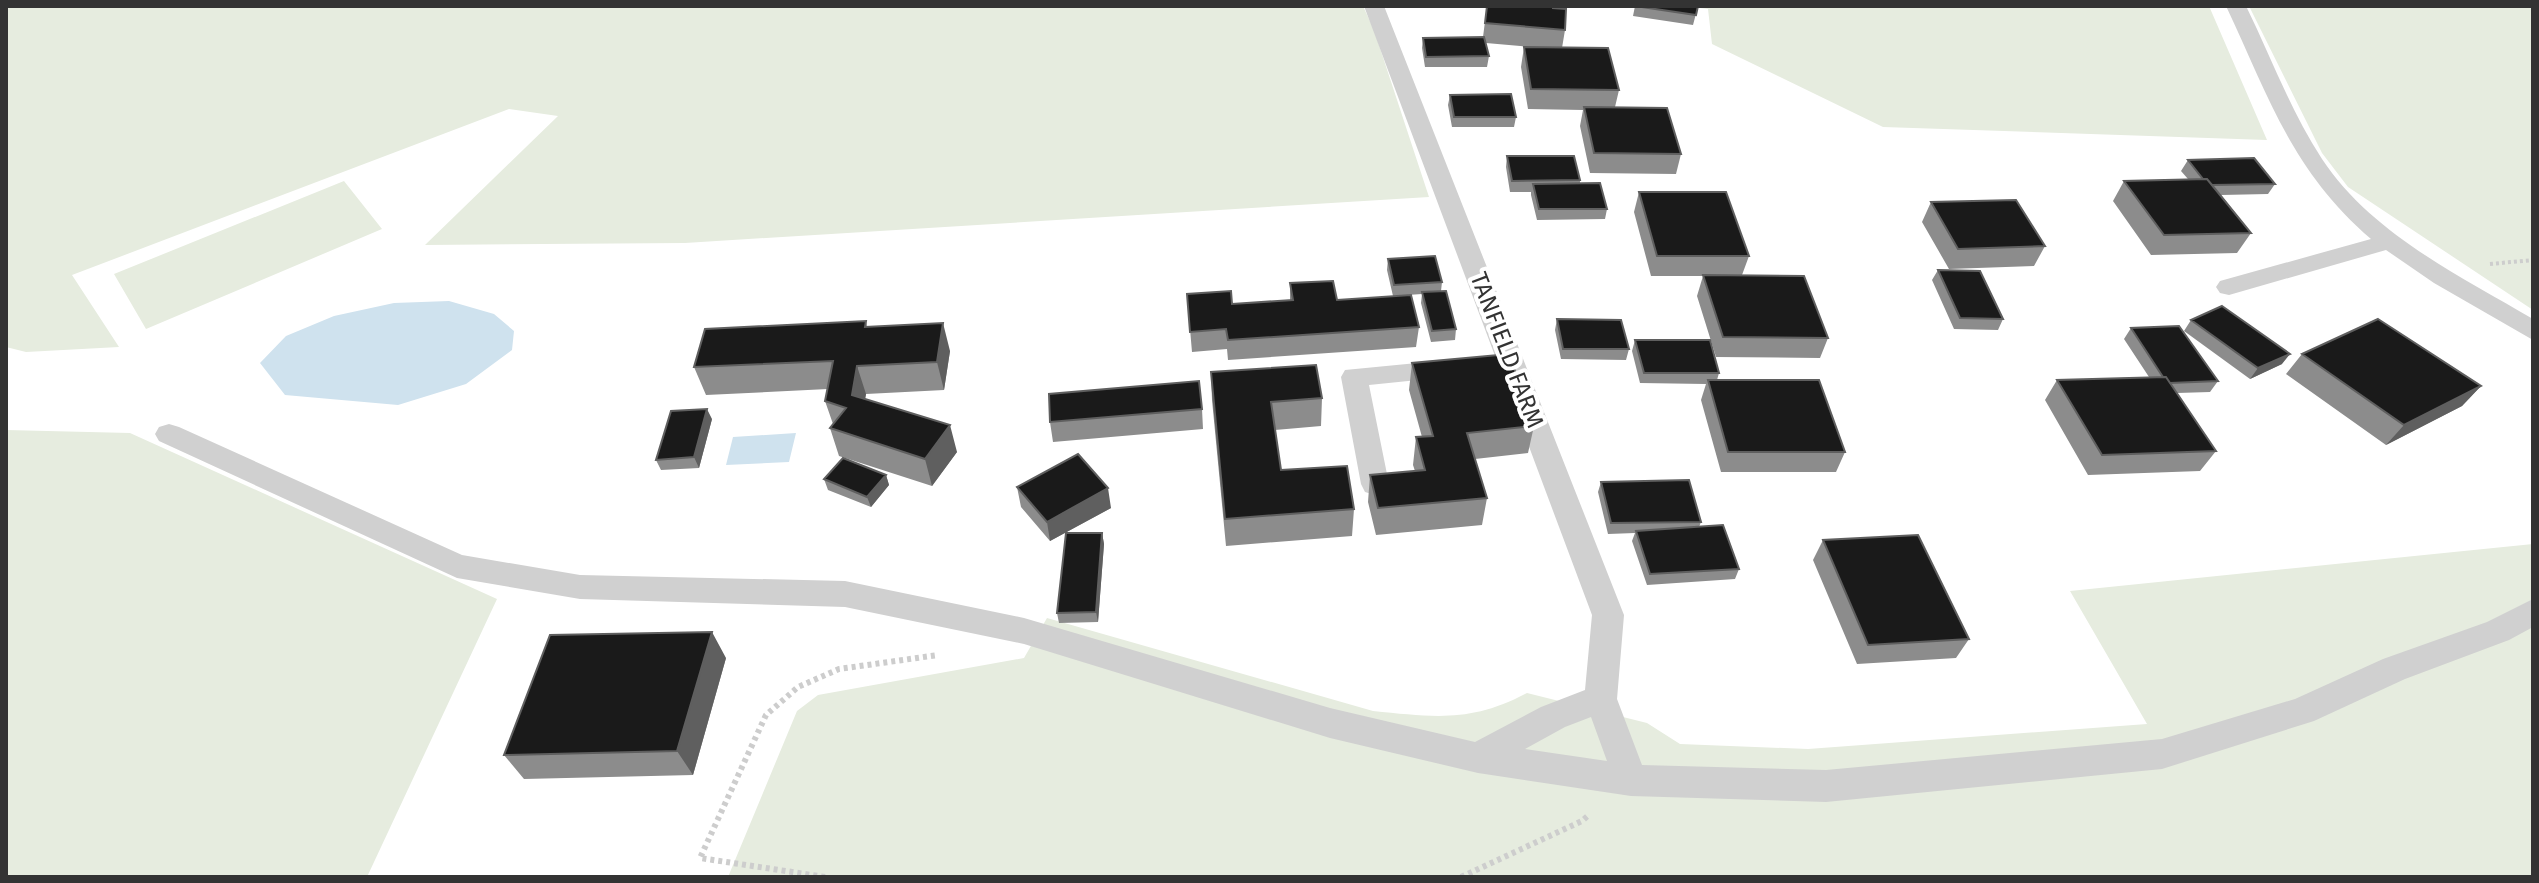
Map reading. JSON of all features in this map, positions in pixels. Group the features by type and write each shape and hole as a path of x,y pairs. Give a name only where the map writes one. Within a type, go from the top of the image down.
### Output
{"lane":[{"name":"TANFIELD FARM","path":"1374,6 1608,615 1601,699 1631,780"},
{"path":"2236,6 2311,160 2342,199 2390,241 2533,331"},
{"path":"2229,287 2390,241"},
{"path":"1375,484 1354,377 1393,376 1511,361"},
{"path":"169,434 457,566 580,587 845,594 1024,631 1330,723 1478,758 1631,780 1826,786 2162,754 2302,711 2394,669 2498,631 2533,612"},
{"path":"1478,758 1553,717 1601,699"}],"path":[{"path":"825,877 700,858 766,715 798,687 839,669 941,654"},
{"path":"1461,877 1582,821 1631,780"}],"shaded area":[{"path":"6,6 1363,6 1374,30 1429,197 685,243 425,245 558,116 509,109 72,275 119,347 26,352 6,347"},
{"path":"1682,6 2209,6 2267,140 1883,127 1712,44 1708,9"},
{"path":"2249,6 2533,6 2533,310 2348,187 2322,153"},
{"path":"344,181 382,229 146,329 114,274"},
{"path":"6,430 130,433 497,599 367,877 6,877"},
{"path":"2533,544 2533,877 728,877 797,711 818,695 1024,658 1047,618 1373,711 1452,716 1488,709 1527,693 1647,723 1680,744 1808,749 2147,724 2070,591"}],"water":[{"path":"449,301 494,314 514,331 512,350 466,384 398,405 285,395 260,363 286,336 334,316 394,303"},
{"path":"796,433 789,462 726,465 733,437"}],"building":[{"path":"1487,6 1553,6 1566,9 1565,30 1485,23"},
{"path":"1635,6 1698,6 1696,15"},
{"path":"1484,37 1489,56 1426,57 1423,38"},
{"path":"1524,47 1608,48 1619,90 1531,89"},
{"path":"1511,94 1516,117 1454,117 1450,95"},
{"path":"1584,107 1667,108 1681,154 1594,153"},
{"path":"1507,156 1574,156 1580,180 1512,181"},
{"path":"2254,158 2275,184 2212,185 2188,160"},
{"path":"2207,179 2251,233 2164,235 2124,181"},
{"path":"1600,183 1607,209 1539,209 1533,184"},
{"path":"1639,192 1726,192 1749,256 1657,256"},
{"path":"2016,200 2045,246 1958,249 1931,202"},
{"path":"1435,256 1442,282 1394,285 1388,259"},
{"path":"1938,270 1980,271 2003,319 1960,318"},
{"path":"1703,275 1804,276 1828,338 1723,337"},
{"path":"1333,281 1337,300 1411,295 1419,327 1228,340 1226,329 1190,332 1187,294 1231,291 1232,304 1293,300 1290,283"},
{"path":"1446,291 1456,329 1432,331 1422,292"},
{"path":"2222,306 2290,354 2258,368 2191,320"},
{"path":"1557,319 1621,320 1629,349 1563,349"},
{"path":"2378,319 2481,386 2404,425 2302,354"},
{"path":"866,321 865,327 943,323 937,362 857,366 852,395 950,425 925,459 830,428 846,408 825,401 833,361 694,367 705,329"},
{"path":"2179,326 2218,381 2170,383 2131,328"},
{"path":"1635,340 1710,340 1719,373 1644,373"},
{"path":"1509,354 1534,426 1467,433 1487,498 1378,508 1370,475 1425,470 1416,437 1433,436 1412,363"},
{"path":"1316,365 1322,398 1271,402 1281,470 1347,466 1354,509 1225,519 1211,372"},
{"path":"2166,377 2216,451 2102,455 2057,380"},
{"path":"1708,380 1819,380 1845,452 1728,452"},
{"path":"1199,381 1202,409 1050,422 1049,394"},
{"path":"707,409 694,457 656,460 671,411"},
{"path":"1078,454 1108,488 1047,522 1017,487"},
{"path":"843,458 886,475 867,497 824,479"},
{"path":"1689,480 1701,522 1611,523 1601,482"},
{"path":"1723,525 1739,569 1650,574 1636,531"},
{"path":"1066,533 1102,533 1096,612 1057,613"},
{"path":"1918,535 1969,639 1868,645 1823,540"},
{"path":"712,632 677,751 504,755 550,635"}]}
